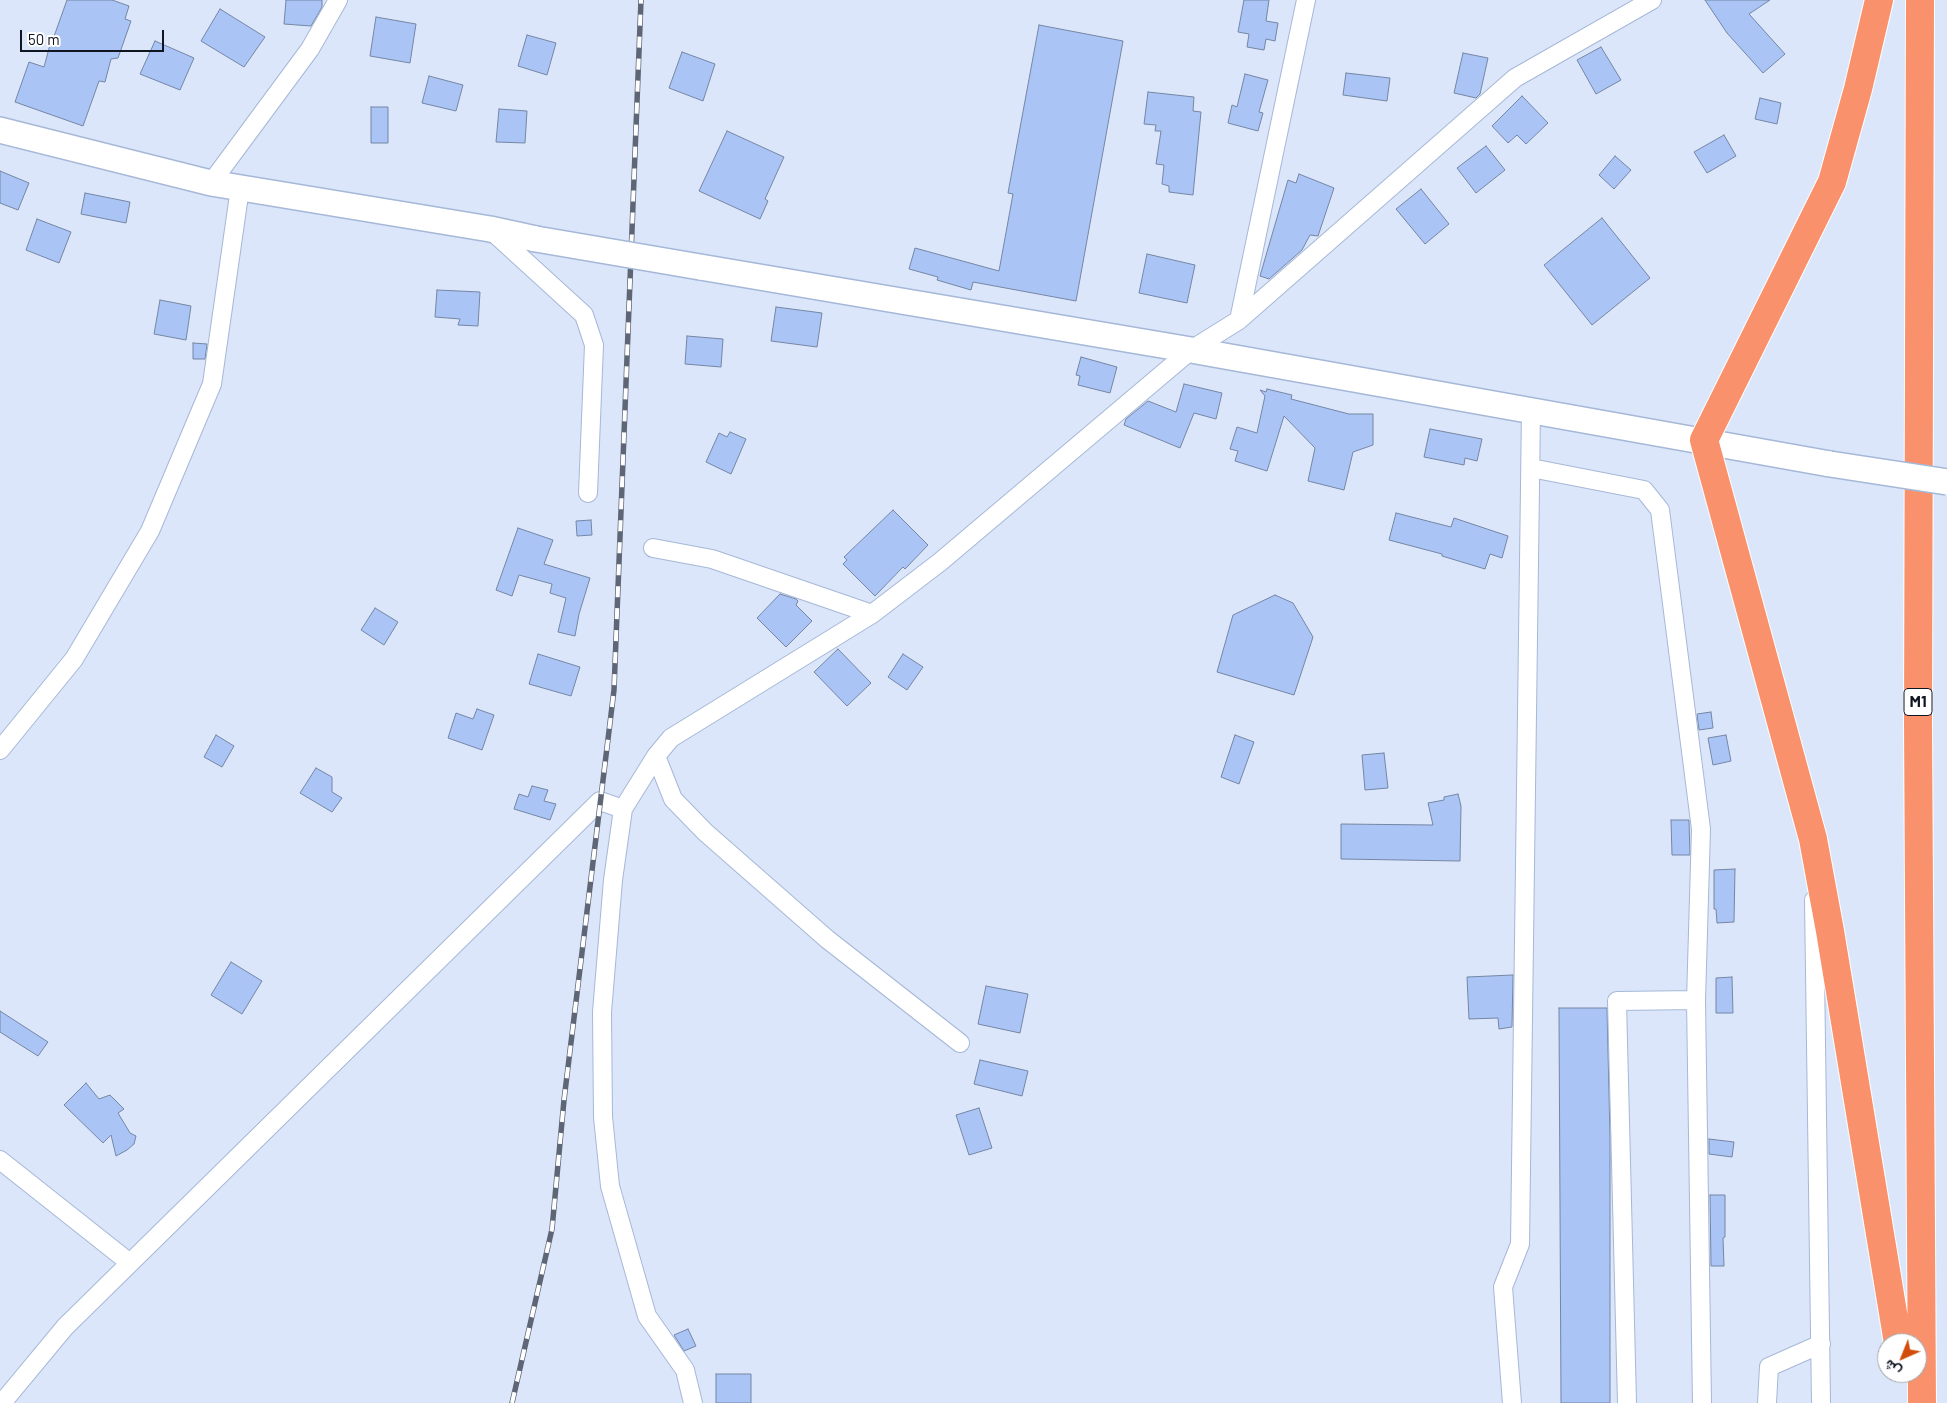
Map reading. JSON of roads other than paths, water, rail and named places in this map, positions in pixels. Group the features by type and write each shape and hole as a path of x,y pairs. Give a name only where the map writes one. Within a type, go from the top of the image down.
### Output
{"highway":[{"path":"1879,0 1858,89 1832,182 1704,440 1813,839 1896,1333"},
{"name":"M1","path":"1920,0 1918,722 1922,1403"},
{"path":"1905,1383 1908,1403"}],"main road":[{"path":"0,130 211,183 490,229 536,239 1191,350 1830,464 1947,482"}],"street":[{"path":"211,183 310,49 338,0"},
{"path":"1239,320 1306,0"},
{"path":"693,1403 685,1370 647,1316 610,1186 603,1118 602,1012 614,880 623,809 656,756 671,738 872,614 940,562 1191,350 1239,320 1515,78 1652,0"},
{"path":"0,750 74,658 150,531 212,384 240,188"},
{"path":"490,229 584,315 594,345 588,493"},
{"path":"1512,1403 1503,1287 1520,1244 1531,410"},
{"path":"1531,468 1644,490 1660,510 1701,829 1696,1000 1702,1403"},
{"path":"654,548 712,558 872,614"},
{"path":"656,756 673,798 705,832 827,939 960,1043"},
{"path":"2,1403 65,1327 600,801 623,809"},
{"path":"1813,839 1821,1403"},
{"path":"1627,1403 1617,1001 1696,1000"},
{"path":"0,1160 130,1263"},
{"path":"1767,1403 1768,1368 1821,1344"}],"railway":[{"path":"512,1403 552,1229 564,1100 614,690 641,0"}]}
